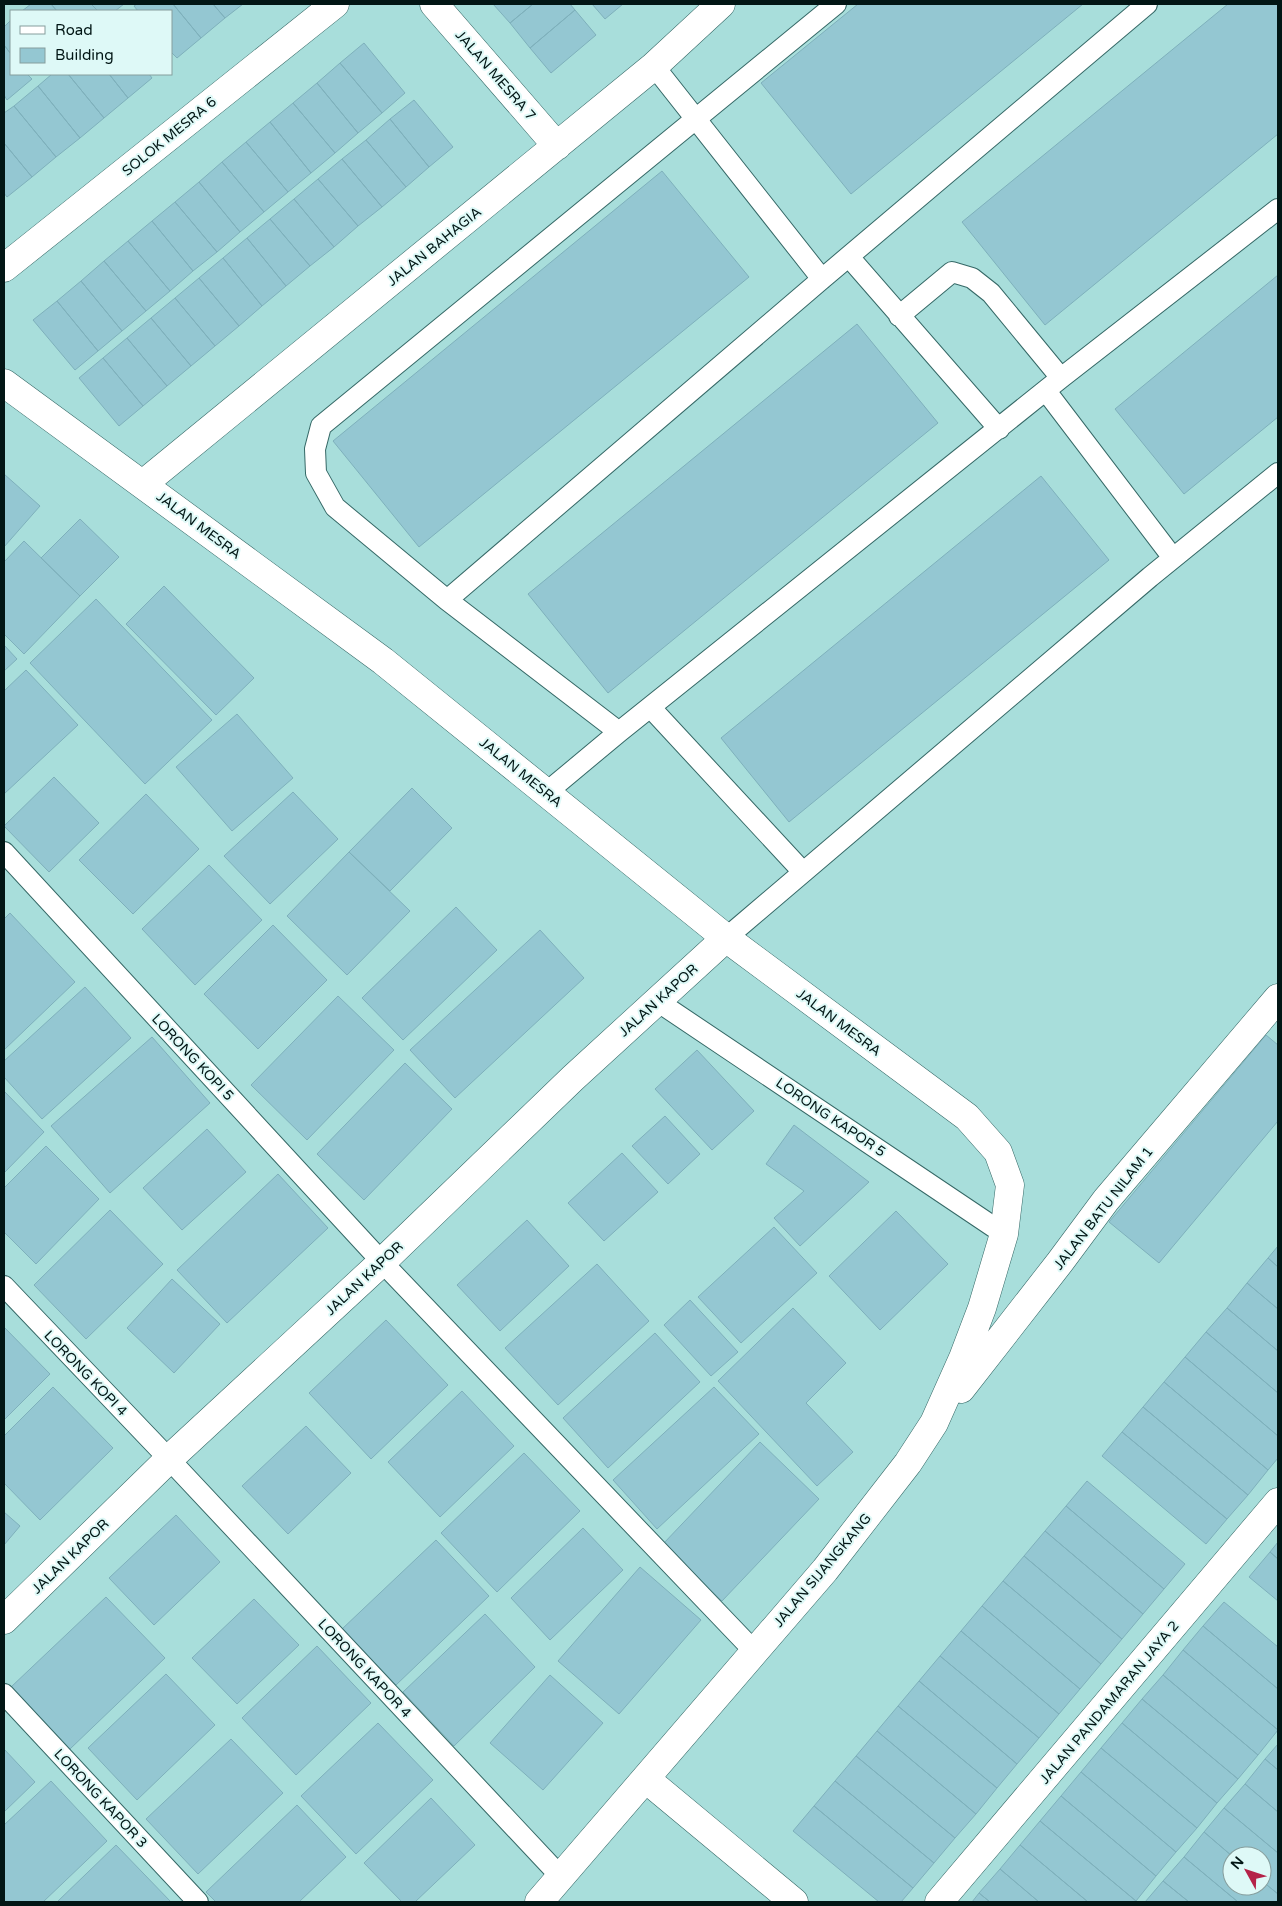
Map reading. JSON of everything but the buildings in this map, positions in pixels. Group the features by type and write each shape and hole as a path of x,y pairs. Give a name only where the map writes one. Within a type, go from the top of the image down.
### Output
{"street":[{"name":"SOLOK MESRA 6","path":"4,268 335,4"},
{"name":"JALAN MESRA 7","path":"434,4 557,146"},
{"name":"JALAN BAHAGIA","path":"143,484 654,66 721,4"},
{"name":"JALAN MESRA","path":"4,383 383,661 726,938 967,1117 998,1152 1010,1185"},
{"name":"JALAN KAPOR","path":"4,1620 169,1459 382,1262 573,1078 726,938"},
{"name":"JALAN BATU NILAM 1","path":"934,1423 1106,1200 1278,998"},
{"name":"JALAN SIJANGKANG","path":"539,1902 825,1570 908,1463 934,1423 963,1358 982,1308 1004,1234 1010,1185"},
{"name":"JALAN PANDAMARAN JAYA 2","path":"939,1902 1278,1502"},
{"path":"646,1779 794,1902"}],"lane":[{"path":"619,732 447,600 335,507 316,473 314,449 321,426 836,4"},
{"path":"447,600 822,278 1147,4"},
{"path":"654,66 822,278"},
{"path":"546,792 1062,378 1278,209"},
{"path":"849,257 999,429"},
{"path":"899,316 952,272 972,278 991,293 1062,378"},
{"path":"1046,391 1173,558"},
{"path":"726,938 1173,558 1278,473"},
{"path":"651,708 803,872"},
{"name":"LORONG KOPI 5","path":"4,852 382,1262"},
{"name":"LORONG KAPOR 5","path":"657,1001 1004,1234"},
{"path":"382,1262 754,1651"},
{"name":"LORONG KOPI 4","path":"4,1286 169,1459"},
{"name":"LORONG KAPOR 4","path":"169,1459 561,1877"},
{"name":"LORONG KAPOR 3","path":"4,1694 198,1902"}]}
